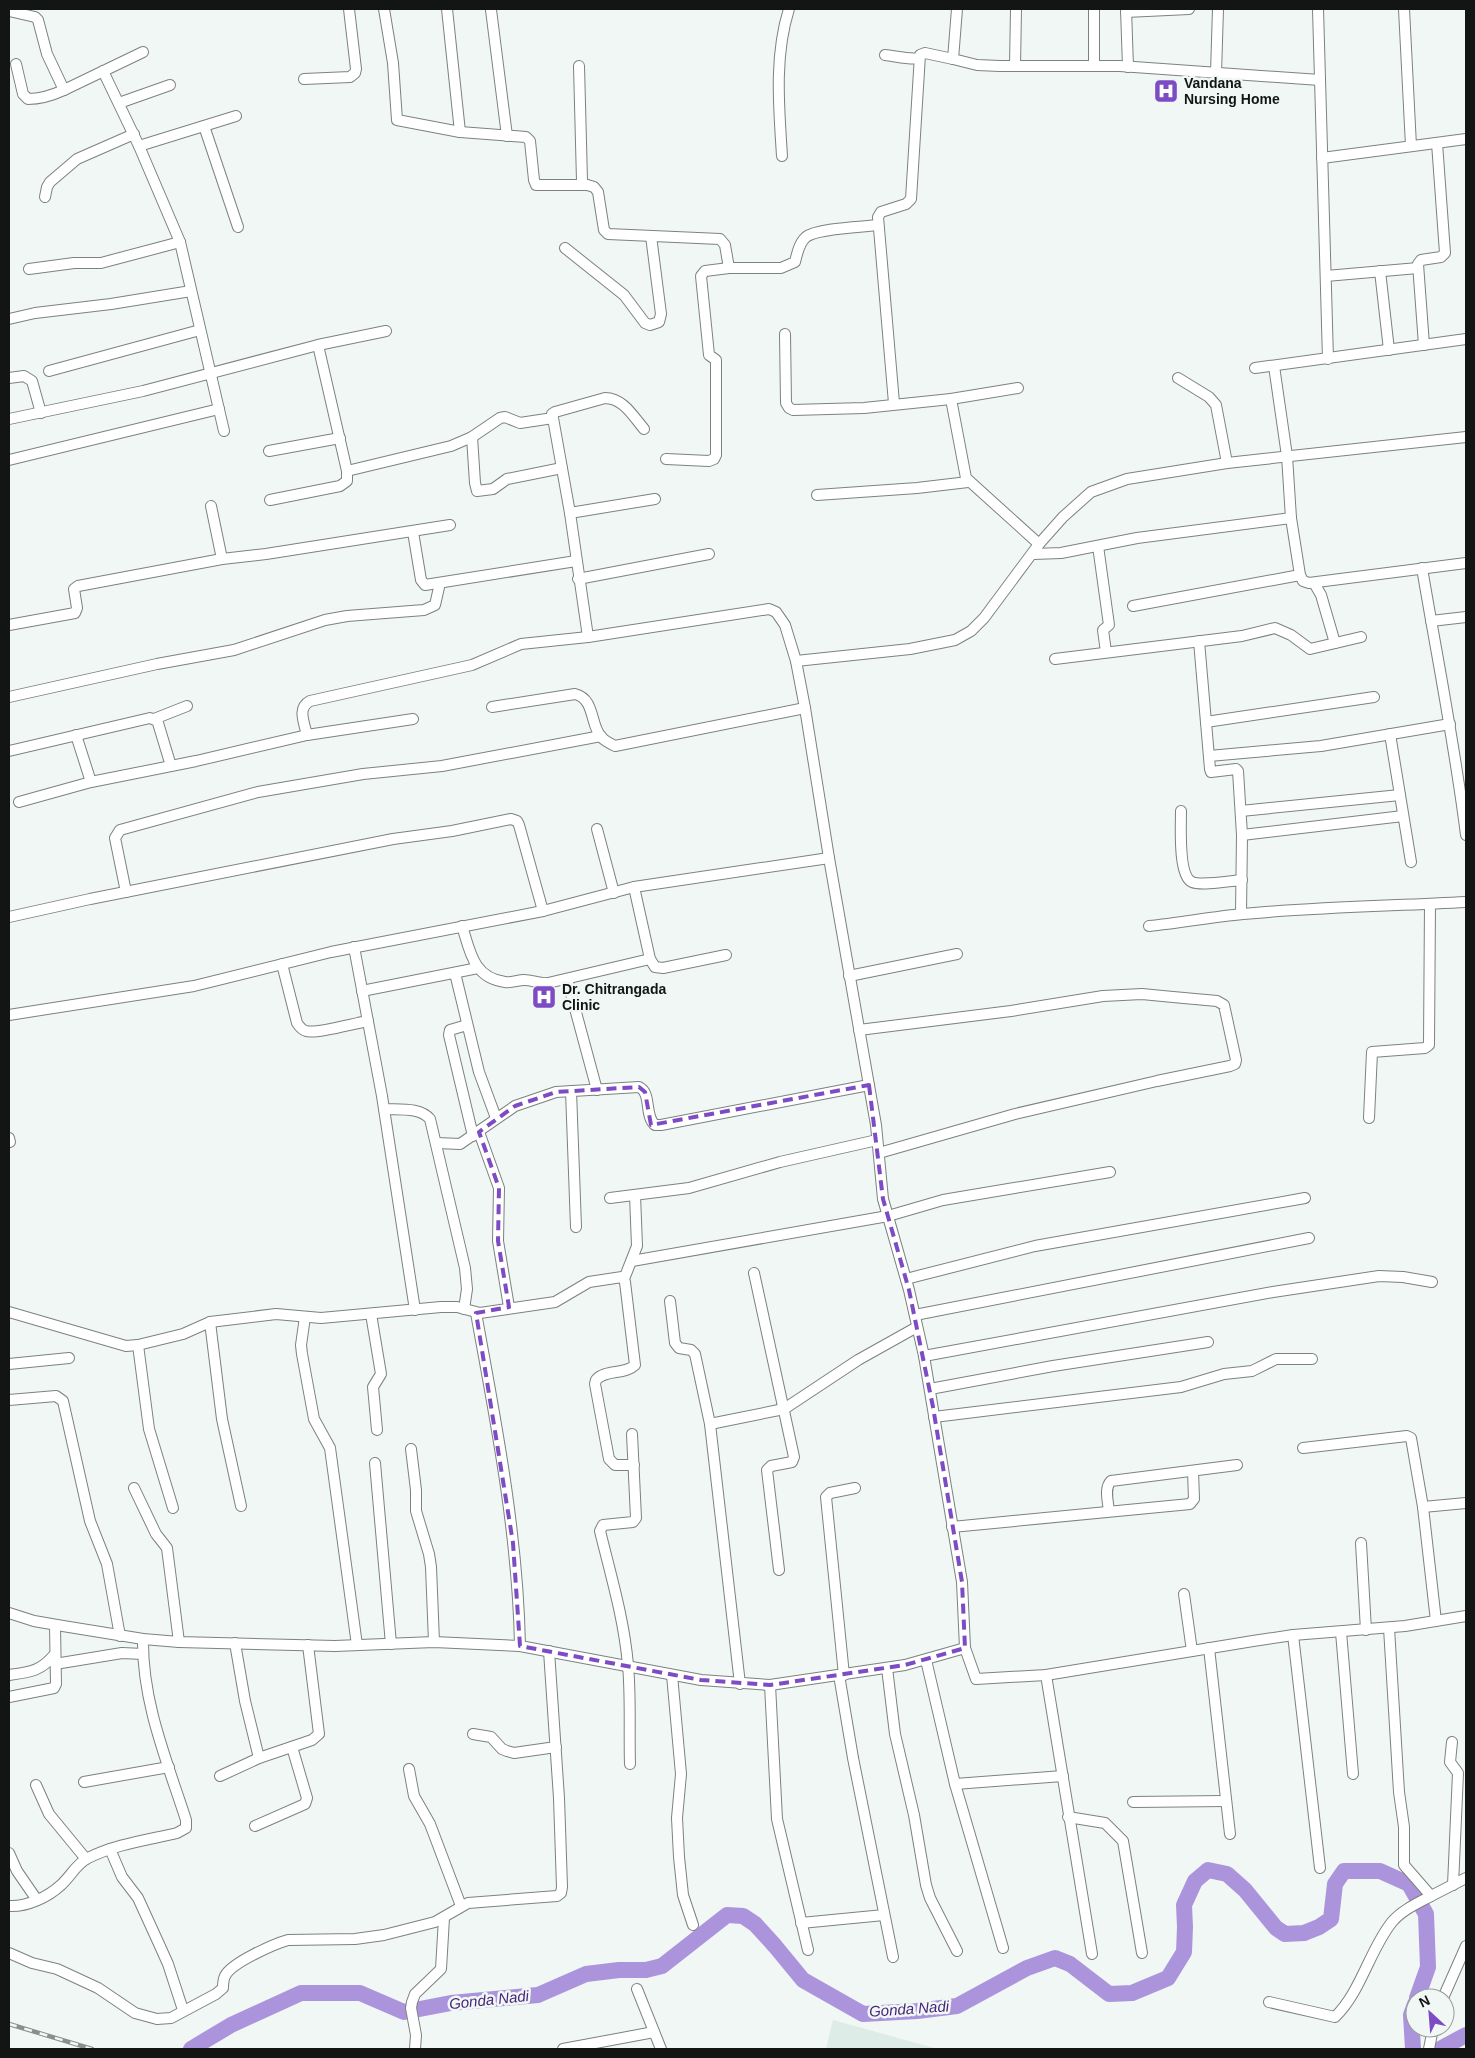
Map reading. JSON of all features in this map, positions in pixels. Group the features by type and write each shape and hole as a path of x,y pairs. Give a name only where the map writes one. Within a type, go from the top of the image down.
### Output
{"street":[{"path":"304,79 350,77 355,73 349,9"},
{"path":"384,9 392,63 397,120 460,132 526,137 530,141 536,184 586,185 594,187 598,192 606,233 720,239 725,245 728,268"},
{"path":"447,9 460,132"},
{"path":"782,156 778,89 783,26 789,9"},
{"path":"953,59 957,9"},
{"path":"1014,66 1016,9"},
{"path":"1094,9 1094,66"},
{"path":"1128,67 1126,10 1189,9"},
{"path":"1216,73 1218,9"},
{"path":"1318,9 1328,359"},
{"path":"1404,9 1411,146"},
{"path":"491,10 507,136"},
{"path":"9,11 35,17 38,20 47,54 64,90"},
{"path":"16,64 23,94 28,99 64,90 143,52"},
{"path":"894,403 878,226 879,214 906,204 911,199 919,58 922,53 977,65 1128,67 1320,80"},
{"path":"885,55 904,56 913,59 919,58"},
{"path":"580,66 582,181 586,185"},
{"path":"103,71 134,134 180,242 224,431"},
{"path":"119,103 170,85"},
{"path":"139,146 236,116"},
{"path":"204,126 238,227"},
{"path":"45,197 50,182 77,160 134,134"},
{"path":"1322,158 1466,139"},
{"path":"1424,345 1419,262 1421,260 1441,257 1445,253 1437,143"},
{"path":"666,459 709,461 714,459 716,455 716,360 709,355 701,276 706,271 728,268 781,268 795,262 798,248 805,237 820,232 878,226"},
{"path":"565,248 624,295 646,323 653,325 659,322 661,314 651,236"},
{"path":"29,270 74,263 101,263 180,242"},
{"path":"1326,276 1418,268"},
{"path":"1380,271 1389,350"},
{"path":"9,319 35,313 111,304 191,291"},
{"path":"49,371 200,330"},
{"path":"9,419 143,391 318,345 386,331"},
{"path":"785,334 786,403 789,408 818,410 864,408 894,403 951,399 1018,388"},
{"path":"1255,368 1466,339"},
{"path":"270,500 340,486 347,481 347,471 340,438 318,345"},
{"path":"1274,366 1287,456 1291,518 1300,575 1303,581 1314,583 1466,563"},
{"path":"9,378 24,376 32,381 41,413"},
{"path":"1178,378 1209,397 1216,405 1227,463"},
{"path":"588,637 570,514 552,414 608,398 619,401 644,429"},
{"path":"951,399 964,474 968,482 1002,509 1039,544"},
{"path":"9,460 219,409"},
{"path":"347,471 437,451 472,437 502,417 520,423 553,418"},
{"path":"472,437 477,491 492,489 508,479 562,468"},
{"path":"796,661 910,649 955,640 971,631 984,618 1039,544 1063,516 1091,492 1127,479 1227,463 1466,437"},
{"path":"269,451 340,438"},
{"path":"817,495 968,482"},
{"path":"570,514 655,499"},
{"path":"211,506 222,559"},
{"path":"1033,554 1061,553 1137,538 1291,518"},
{"path":"9,625 73,614 77,608 74,589 78,586 222,559 266,554 450,525"},
{"path":"413,532 422,584 429,586 576,562"},
{"path":"1098,546 1109,625 1103,630 1106,652"},
{"path":"578,579 709,554"},
{"path":"1422,568 1456,756 1466,835"},
{"path":"1133,606 1300,575"},
{"path":"9,697 157,664 234,650 325,620 347,616 424,610 435,605 440,583"},
{"path":"1314,583 1321,595 1335,643"},
{"path":"306,734 302,711 303,707 310,701 472,666 521,644 588,637 769,610 776,612 780,616 796,661 805,708 869,1085 879,1153 883,1199 906,1279 924,1356 962,1582 966,1648 976,1679 1046,1675 1293,1635 1389,1628 1466,1616"},
{"path":"1431,621 1466,617"},
{"path":"1056,659 1242,636 1275,628 1292,636 1310,649 1361,637"},
{"path":"1199,641 1211,772 1238,770 1242,835 1241,914"},
{"path":"492,707 575,694 584,698 588,703 601,736 615,746 805,708"},
{"path":"1206,722 1374,698"},
{"path":"9,752 76,735 154,719 187,706"},
{"path":"154,719 158,723 171,766"},
{"path":"19,802 90,782 171,766 306,734 413,719"},
{"path":"1209,756 1321,746 1450,724"},
{"path":"1390,734 1412,862"},
{"path":"76,735 90,782"},
{"path":"126,892 115,838 115,835 120,830 258,792 363,774 442,766 601,736"},
{"path":"1241,810 1400,795"},
{"path":"1181,811 1181,852 1187,879 1196,883 1242,880"},
{"path":"1242,835 1403,816"},
{"path":"9,918 126,892 392,838 452,831 511,819 517,821 519,825 543,911"},
{"path":"597,829 614,892"},
{"path":"9,1015 194,986 354,948 543,911 634,887 829,858"},
{"path":"634,887 650,959 655,967 663,968 726,955"},
{"path":"1148,926 1183,923 1241,914 1318,908 1466,902"},
{"path":"1369,1118 1372,1052 1425,1048 1429,1045 1430,904"},
{"path":"462,926 474,963 482,973 503,982 524,980 541,984 650,959"},
{"path":"354,948 384,1109 415,1310"},
{"path":"850,976 956,954"},
{"path":"282,964 297,1023 300,1028 306,1031 315,1031 368,1021"},
{"path":"362,991 478,968"},
{"path":"455,973 479,1072 496,1118"},
{"path":"567,979 597,1090"},
{"path":"859,1030 1011,1011 1103,996 1142,994 1217,1001 1224,1005 1236,1060 1230,1066 1015,1114 879,1153"},
{"path":"467,1025 454,1027 448,1035 476,1134 499,1188 498,1241 509,1307"},
{"path":"437,1143 460,1144 515,1106 556,1092 642,1088 645,1092 650,1120 655,1125 660,1125 869,1085"},
{"path":"571,1091 576,1227"},
{"path":"384,1109 420,1111 430,1119 465,1268 467,1289 464,1309"},
{"path":"610,1198 688,1188 780,1162 877,1140"},
{"path":"632,1261 888,1216 943,1200 1110,1172"},
{"path":"634,1465 615,1465 609,1459 595,1384 597,1377 601,1375 628,1369 635,1365 624,1279 638,1246 635,1195"},
{"path":"906,1279 1035,1246 1305,1198"},
{"path":"915,1315 1309,1238"},
{"path":"754,1273 784,1409 793,1460 790,1463 768,1467 767,1473 779,1570"},
{"path":"924,1356 1273,1292 1378,1276 1403,1277 1432,1282"},
{"path":"9,1312 118,1345 138,1345 183,1334 210,1322 276,1314 321,1318 441,1307 476,1312 555,1302 589,1282 619,1277 624,1279"},
{"path":"670,1301 675,1343 679,1348 692,1350 695,1354 710,1424 740,1684"},
{"path":"476,1312 513,1543 518,1588 520,1646"},
{"path":"371,1314 381,1374 373,1387 377,1430"},
{"path":"305,1317 301,1345 302,1354 314,1419 330,1448 357,1645"},
{"path":"210,1322 222,1419 241,1506"},
{"path":"710,1424 784,1409 858,1360 917,1327"},
{"path":"930,1389 1054,1366 1208,1342"},
{"path":"138,1345 149,1429 172,1508"},
{"path":"9,1364 69,1358"},
{"path":"934,1417 1181,1386 1224,1374 1252,1370 1276,1359 1312,1359"},
{"path":"9,1400 56,1396 63,1401 90,1521 107,1564 120,1636"},
{"path":"630,1764 628,1666 618,1601 600,1531 603,1525 635,1521 632,1434"},
{"path":"1303,1448 1409,1437 1412,1440 1423,1508 1436,1621"},
{"path":"411,1449 416,1490 416,1511 431,1567 434,1642"},
{"path":"375,1462 391,1644"},
{"path":"1109,1511 1107,1489 1111,1481 1237,1465"},
{"path":"952,1527 1190,1504 1194,1499 1193,1471"},
{"path":"134,1488 156,1534 167,1548 179,1642"},
{"path":"855,1488 830,1493 826,1497 841,1675 853,1758 893,1957"},
{"path":"1423,1508 1466,1502"},
{"path":"1361,1543 1366,1630"},
{"path":"1184,1594 1192,1651"},
{"path":"9,1613 55,1625 120,1636 179,1642 357,1645 434,1642 520,1646 672,1674 740,1684 770,1685 887,1668 926,1660 966,1648"},
{"path":"9,1697 54,1688 56,1684 55,1625"},
{"path":"1389,1628 1399,1792 1404,1827 1403,1861 1405,1868 1430,1897"},
{"path":"1341,1632 1353,1774"},
{"path":"1293,1635 1320,1868"},
{"path":"9,1906 24,1906 61,1886 78,1865 86,1859 110,1849 177,1833 186,1828 186,1820 147,1694 142,1639"},
{"path":"235,1643 245,1701 259,1758"},
{"path":"220,1776 259,1758 312,1740 319,1734 308,1645"},
{"path":"1209,1648 1230,1834"},
{"path":"9,1953 14,1957 32,1963 57,1969 90,1984 135,2012 164,2020 216,1994 223,1988 223,1979 227,1972 264,1948 278,1942 288,1940 355,1939 384,1935 444,1918 462,1906 479,1902 552,1898 561,1893 556,1747 549,1651"},
{"path":"9,1675 37,1670 55,1659 122,1653 142,1654"},
{"path":"926,1660 955,1784 1003,1948"},
{"path":"887,1668 896,1734 914,1816 926,1885 936,1910 957,1951"},
{"path":"672,1674 681,1774 677,1818 679,1856 684,1900 693,1925"},
{"path":"1046,1675 1092,1954"},
{"path":"770,1685 777,1819 808,1950"},
{"path":"473,1734 491,1737 502,1749 507,1751 514,1752 556,1747"},
{"path":"1452,1742 1450,1762 1458,1773 1453,1885"},
{"path":"255,1826 305,1804 307,1798 292,1747"},
{"path":"84,1782 169,1767"},
{"path":"409,1769 414,1796 430,1824 462,1906"},
{"path":"955,1784 1063,1776"},
{"path":"36,1785 49,1814 86,1859"},
{"path":"1133,1802 1226,1801"},
{"path":"1068,1817 1100,1821 1123,1841 1142,1953"},
{"path":"110,1849 122,1877 138,1898 159,1944 168,1964 183,2010"},
{"path":"9,1854 37,1900"},
{"path":"1269,2002 1335,2018 1351,1995 1392,1922 1402,1913 1466,1878"},
{"path":"802,1923 884,1915"},
{"path":"415,2049 416,2035 412,2013 415,1994 441,1969 444,1918"},
{"path":"1447,1988 1466,1946"},
{"path":"637,1990 661,2049"},
{"path":"563,2049 616,2045 654,2032"}],"highlighted area":[{"path":"869,1085 883,1199 909,1290 933,1407 962,1582 965,1648 905,1665 770,1685 701,1680 520,1646 513,1543 476,1313 509,1307 498,1241 499,1188 479,1132 515,1106 556,1092 639,1087 645,1092 651,1125"}],"shaded area":[{"path":"833,2020 938,2049 826,2049"}],"waterway":[{"name":"Gonda Nadi","path":"191,2049 231,2025 301,1993 360,1993 404,2012 451,2003 538,1995 586,1974 619,1970 646,1970 662,1966 727,1915 743,1916 755,1924 803,1980 863,2014 917,2011 957,2006 1027,1968 1055,1958 1070,1964 1109,1994 1132,1993 1168,1978 1184,1952 1184,1905 1195,1881 1208,1870 1227,1874 1245,1890 1276,1928 1285,1934 1304,1933 1319,1927 1331,1919 1335,1884 1344,1871 1380,1871 1409,1884 1426,1914 1428,1967 1421,1988"},
{"name":"Gonda Nadi","path":"1440,2049 1466,2035"},
{"name":"Gonda Nadi","path":"1412,2038 1413,2049"}],"railway":[{"path":"9,2024 92,2049"}],"place":[{"name":"Vandana Nursing Home","path":"1166,91"},
{"name":"Dr. Chitrangada Clinic","path":"544,997"}]}
